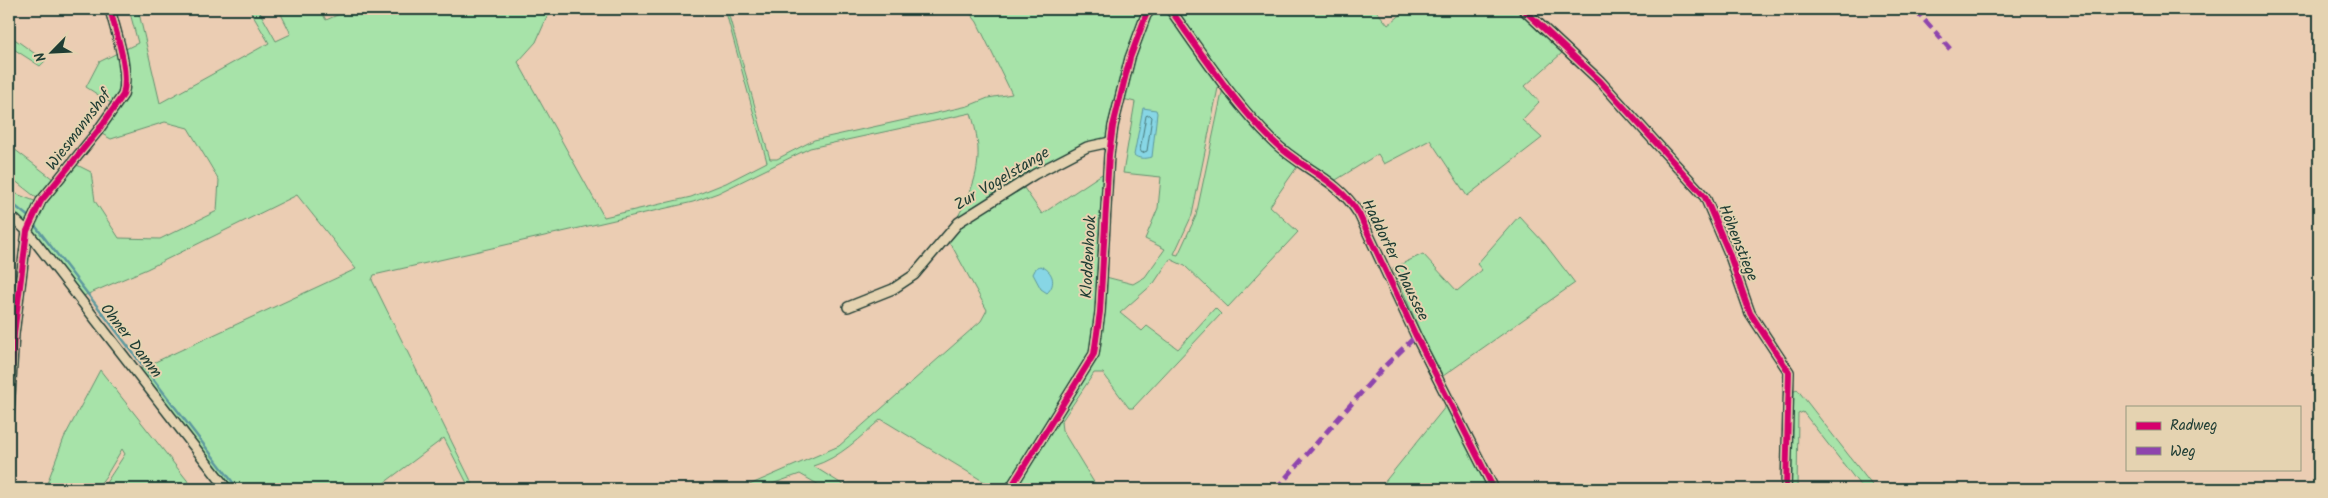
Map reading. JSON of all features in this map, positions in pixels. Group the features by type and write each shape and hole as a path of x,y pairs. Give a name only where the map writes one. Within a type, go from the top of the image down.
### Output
{"street":[{"name":"Wiesmannshof","path":"9,411 12,335 27,231 41,201 97,132 123,95 126,76 110,9"},
{"name":"Kloddenhook","path":"1010,489 1094,354 1100,312 1110,142 1130,58 1146,15 1151,9"},
{"name":"Haddorfer Chaussee","path":"1170,9 1222,83 1273,142 1298,162 1336,186 1349,198 1359,214 1416,336 1494,489"},
{"name":"Höhenstiege","path":"1522,9 1600,81 1705,197 1729,253 1750,313 1789,372 1786,489"},
{"name":"Zur Vogelstange","path":"848,307 893,289 914,275 959,222 1035,174 1087,147 1110,142"},
{"name":"Ohner Damm","path":"9,214 27,231 227,489"}],"green space":[{"path":"129,9 138,9 160,103 269,43 249,9 258,9 276,41 291,34 280,12 286,9 320,9 326,20 351,9 557,9 547,17 536,42 518,62 604,217 691,197 726,183 767,162 725,9 727,9 770,159 777,159 814,140 968,106 988,98 1012,94 977,22 967,9 1147,9 1107,140 1046,164 957,218 975,179 977,167 977,141 971,113 810,148 718,193 693,202 374,275 372,280 475,489 470,489 444,438 376,489 233,489 140,369 356,269 297,195 147,269 81,297 9,206 9,191 37,202 77,165 91,172 95,201 119,238 160,239 217,211 219,180 188,128 165,122 111,139 100,133 111,103 86,87 99,62 138,43"},
{"path":"1155,9 1375,9 1388,25 1408,9 1515,9 1562,53 1525,86 1539,102 1522,120 1542,138 1467,196 1430,140 1384,164 1378,154 1336,180 1276,140 1219,83 1192,215 1174,254 1178,255 1196,216 1223,88 1272,144 1297,167 1270,206 1298,232 1228,307 1185,266 1170,259 1154,283 1120,313 1142,331 1147,326 1178,349 1215,308 1221,314 1133,408 1129,408 1103,373 1094,373 1061,422 1062,430 1098,489 1014,489 1045,428 1004,489 996,489 881,419 841,452 813,466 850,489 826,489 800,474 758,489 740,489 839,446 981,321 987,310 952,246 945,240 962,224 1024,188 1042,214 1105,172 1098,275 1133,284 1145,277 1165,249 1145,239 1158,208 1161,177 1123,173 1135,102 1123,99 1138,40"},
{"path":"9,35 45,61 40,66 9,46"},
{"path":"14,149 53,179 38,199 9,176 9,155"},
{"path":"1519,216 1545,244 1575,283 1443,376 1422,336 1393,268 1423,254 1457,291 1482,270 1477,264"},
{"path":"100,370 194,489 102,489 125,454 122,449 96,489 45,489 64,438"},
{"path":"1797,389 1875,489 1863,489 1803,412 1798,414 1797,489 1790,489 1792,393"},
{"path":"1446,406 1492,489 1379,489"}],"water":[{"path":"1143,108 1156,110 1157,113 1152,157 1145,158 1134,155"},
{"path":"1040,266 1051,274 1053,282 1047,293 1041,289 1033,274 1036,268"}],"waterway":[{"path":"9,201 30,218"},
{"path":"33,223 238,489"}],"marked path":[{"path":"1915,9 1950,49"},
{"path":"1276,489 1384,367 1416,336"}],"cycle path":[{"path":"9,411 14,334 27,231 41,201 97,132 123,95 125,85 124,64 110,9"},
{"path":"1010,489 1094,354 1100,312 1109,155 1113,126 1130,58 1146,15 1151,9"},
{"path":"1170,9 1218,77 1258,126 1284,151 1340,191 1359,214 1416,336 1494,489"},
{"path":"1523,9 1600,81 1705,197 1729,253 1750,313 1789,372 1786,489"}]}
